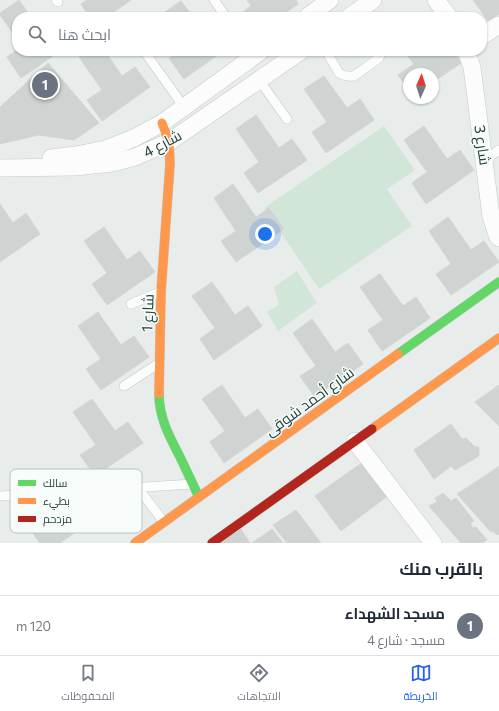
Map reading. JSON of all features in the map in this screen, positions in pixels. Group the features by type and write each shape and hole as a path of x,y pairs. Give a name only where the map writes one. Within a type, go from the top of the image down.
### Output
{"street":[{"path":"314,12 330,0"},
{"path":"436,0 445,12"},
{"path":"487,33 499,25"},
{"name":"شارع 4","path":"0,168 48,163 76,155 106,149 134,138 162,123 250,56"},
{"name":"شارع 4","path":"0,156 75,167 112,163 135,157 169,142 294,56"},
{"name":"شارع 3","path":"468,56 472,67 491,216 499,238"},
{"name":"شارع 1","path":"162,123 169,142 170,164 161,292 159,400 162,418 168,434 199,498"},
{"name":"شارع أحمد شوقى","path":"135,543 499,282"},
{"path":"212,543 499,338"},
{"path":"355,441 433,543"}],"lane":[{"path":"214,0 222,12"},
{"path":"148,56 184,107"},
{"path":"329,56 343,75 354,76 379,58 380,56"},
{"path":"259,80 287,119"},
{"path":"485,160 499,150"},
{"path":"131,304 161,292"},
{"path":"124,386 159,363"},
{"path":"142,488 193,484"},
{"path":"142,493 164,522"},
{"path":"0,496 10,495"}],"green space":[{"path":"384,126 415,170 387,189 412,226 319,289 264,208"},
{"path":"297,271 317,303 278,331 267,312 279,305 274,287"}],"building":[{"path":"19,0 27,12 12,12 12,32 0,13"},
{"path":"87,0 131,0 114,12 87,12 81,4"},
{"path":"247,0 296,0 298,4 287,12 243,12 251,6"},
{"path":"473,0 499,0 499,14 488,21 487,12 482,12"},
{"path":"181,1 189,12 165,12"},
{"path":"12,54 12,56 53,56 21,78 7,57"},
{"path":"108,56 122,76 135,67 150,87 102,121 87,100 102,90 79,57"},
{"path":"172,56 216,56 184,79 169,58"},
{"path":"408,56 456,56 461,63 439,78 439,68 408,68 414,64"},
{"path":"48,63 99,123 74,140 39,135 0,144 0,107"},
{"path":"403,72 403,82 398,75"},
{"path":"324,76 347,108 360,99 374,120 326,153 312,132 327,122 304,89"},
{"path":"256,115 279,148 292,139 307,160 258,193 244,173 259,162 236,129"},
{"path":"424,126 447,159 460,150 474,170 426,204 412,183 427,172 404,140"},
{"path":"233,184 256,217 269,208 284,229 236,262 221,241 236,231 214,198"},
{"path":"0,204 13,223 26,213 40,234 0,262"},
{"path":"448,217 471,250 484,241 499,262 451,295 436,274 451,264 429,231"},
{"path":"104,227 127,260 140,251 155,272 107,305 92,284 107,273 84,241"},
{"path":"380,274 403,306 416,297 430,318 382,351 368,330 383,320 360,287"},
{"path":"212,282 235,315 248,306 262,326 214,360 200,339 215,328 192,296"},
{"path":"98,312 121,345 134,336 149,357 101,390 86,369 101,359 78,326"},
{"path":"312,319 335,352 348,343 363,364 315,397 300,376 316,366 293,333"},
{"path":"222,385 245,418 258,409 272,429 224,463 210,442 225,431 202,399"},
{"path":"499,385 499,426 475,402"},
{"path":"92,399 115,431 128,422 143,443 105,469 90,469 80,455 96,445 73,412"},
{"path":"451,424 462,439 466,438 475,447 479,447 479,456 455,470 451,466 434,479 414,450"},
{"path":"363,462 389,495 341,531 315,496"},
{"path":"499,466 499,491 485,476"},
{"path":"485,476 499,491 499,534 497,535 493,531 491,532 457,494"},
{"path":"443,493 451,501 456,498 474,521 470,523 473,528 476,527 487,540 482,543 461,543 429,506 437,502 435,498"},
{"path":"296,510 321,543 287,543 273,525"},
{"path":"241,529 250,543 220,543"},
{"path":"272,529 283,543 252,543"},
{"path":"33,533 74,533 60,543 40,543"}],"traffic: fast":[{"path":"398,354 499,282"},
{"path":"159,394 159,402 165,426 199,497"}],"traffic: slow":[{"path":"159,394 161,292 170,164 169,142 162,123"},
{"path":"372,429 499,338"},
{"path":"135,543 398,354"}],"traffic: jam":[{"path":"212,543 372,429"}],"place":[{"name":"مسجد الشهداء","path":"45,85"}]}
